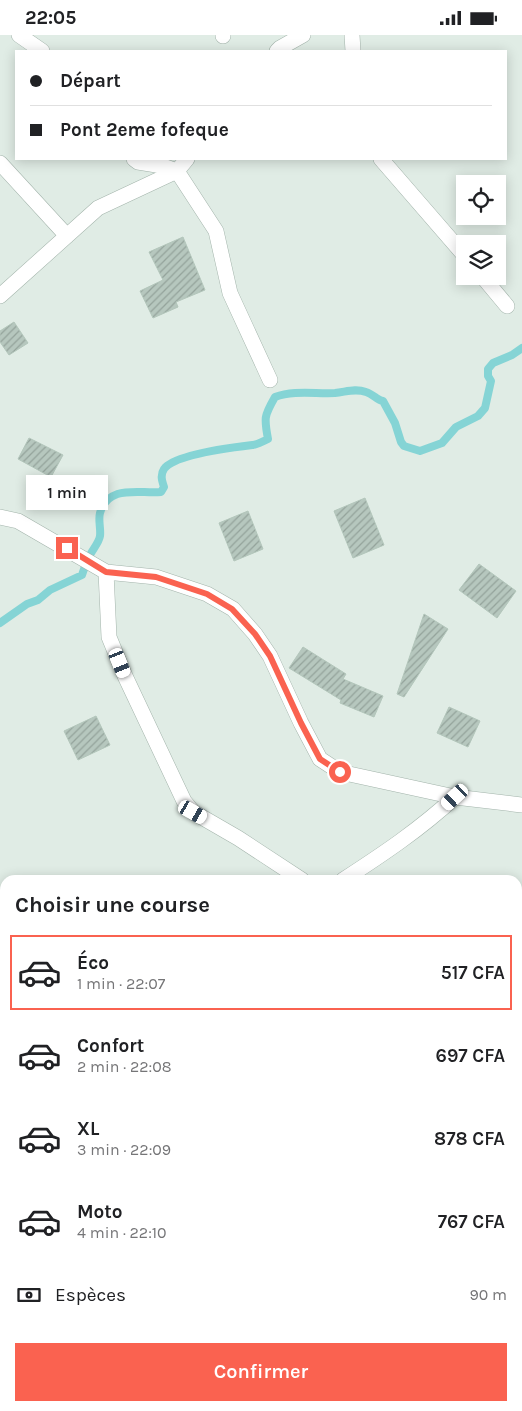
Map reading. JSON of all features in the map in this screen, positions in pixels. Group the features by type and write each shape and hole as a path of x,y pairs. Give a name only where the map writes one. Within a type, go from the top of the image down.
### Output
{"street":[{"path":"19,35 41,50"},
{"path":"278,50 303,35"},
{"path":"352,35 353,50"},
{"path":"135,160 138,163 163,166 177,171 216,231 230,293 270,380"},
{"path":"0,296 98,208 177,171 186,160"},
{"path":"382,160 456,246"},
{"path":"0,163 67,236"},
{"path":"490,285 507,306"},
{"path":"0,517 18,521 106,572 156,577 207,594 232,609 255,634 270,656 320,759 340,772 455,797 522,805"},
{"path":"106,572 110,637 125,676 184,801 193,812 238,838 294,875"},
{"path":"351,875 427,823 455,797"}],"building":[{"path":"183,237 205,290 176,302 178,307 153,318 140,291 163,280 149,252"},
{"path":"14,322 28,343 9,355 0,342 0,331"},
{"path":"29,438 63,455 51,477 18,459"},
{"path":"365,498 384,545 353,558 334,511"},
{"path":"248,511 263,549 234,561 219,523"},
{"path":"479,564 516,591 497,618 459,590"},
{"path":"424,614 448,629 404,697 397,694"},
{"path":"303,647 346,674 343,679 383,696 374,717 340,703 341,700 289,668"},
{"path":"449,707 480,721 468,747 437,733"},
{"path":"96,716 110,745 78,760 64,731"}],"waterway":[{"path":"0,623 27,604 38,600 50,590 82,575 99,539 100,513 104,504 110,498 125,492 161,492 164,487 162,478 164,469 180,459 253,445 268,439 266,417 275,397 297,393 335,393 354,390 368,393 383,401 395,423 404,446 420,451 442,443 456,427 478,416 485,408 491,381 488,376 488,369 493,363 512,355 522,348"}],"route":[{"path":"67,548 106,572 156,577 207,594 232,609 255,634 270,656 320,759 340,772"}]}
